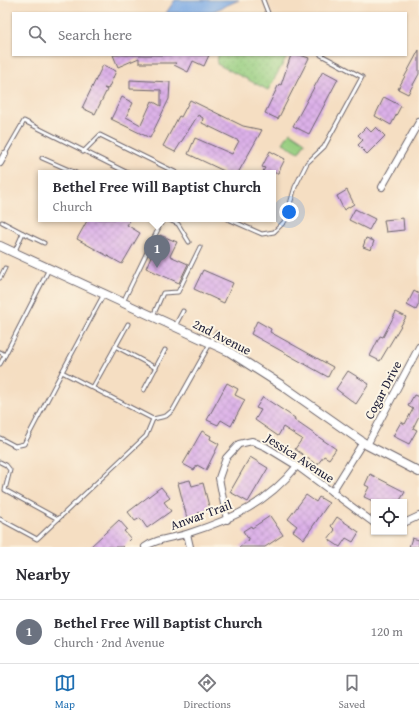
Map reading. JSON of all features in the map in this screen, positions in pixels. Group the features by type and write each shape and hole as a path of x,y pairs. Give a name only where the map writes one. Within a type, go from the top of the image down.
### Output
{"street":[{"path":"382,187 419,122"},
{"path":"0,163 5,154"},
{"name":"2nd Avenue","path":"0,246 228,351 277,382 365,443 419,472"},
{"name":"Cogar Drive","path":"332,492 365,443 419,347"},
{"name":"Jessica Avenue","path":"227,520 219,478 226,458 239,444 252,441 266,447 297,466 371,521"},
{"name":"Anwar Trail","path":"145,547 150,543 187,534 227,520 260,502 283,484 297,466"},
{"path":"407,522 419,516"},
{"path":"187,534 190,547"}],"lane":[{"path":"263,0 268,12"},
{"path":"235,222 262,234 274,232 285,221 295,188 307,163 324,147 362,77 323,56"},
{"path":"5,154 24,121 83,152 122,170"},
{"path":"83,152 100,135 171,170"},
{"path":"42,158 69,170"},
{"path":"2,222 44,243"},
{"path":"123,302 162,222"},
{"path":"174,222 178,224 189,242"},
{"path":"14,252 23,233"},
{"path":"153,316 162,292 178,292 200,247"},
{"path":"0,278 5,268"},
{"path":"0,364 49,268"},
{"path":"0,438 15,446 24,444 104,294"},
{"path":"175,326 182,311"},
{"path":"93,388 128,324"},
{"path":"62,372 153,419 166,416 172,410 216,333"},
{"path":"115,346 156,368"},
{"path":"144,390 165,350"},
{"path":"0,352 5,355"},
{"path":"0,520 37,539 146,436 153,419"},
{"path":"0,462 6,465 10,470 5,490 58,519"}],"green space":[{"path":"218,56 287,56 268,90 217,64"},
{"path":"290,132 305,142 299,152 283,143"}],"water":[{"path":"175,0 239,0 211,12 167,12"}],"building":[{"path":"419,50 419,74 408,94 398,89"},
{"path":"113,56 209,56 204,66 193,61 188,72 174,65 176,63 139,63 139,58 118,67"},
{"path":"291,56 303,56 309,58 278,119 265,113 279,84 281,85"},
{"path":"103,65 116,71 108,89 104,88 107,90 95,114 82,108"},
{"path":"323,71 338,79 309,134 293,126"},
{"path":"130,80 170,82 169,99 150,138 111,119 122,97 133,103 126,117 141,125 152,101 161,106 161,90 130,89"},
{"path":"384,97 401,106 391,125 375,116"},
{"path":"190,100 243,126 262,130 240,170 222,170 188,154 195,138 232,154 239,141 202,123 203,118 198,115 175,152 163,146 179,116 181,117"},
{"path":"366,127 371,132 376,127 385,136 367,154 358,145 363,140 358,135"},
{"path":"270,151 285,159 278,173 276,173 276,170 264,170 265,168 262,167"},
{"path":"347,190 354,204 344,210 337,196"},
{"path":"355,209 375,219 369,230 349,220"},
{"path":"403,218 404,230 386,232 384,220"},
{"path":"86,222 129,222 127,225 140,233 122,264 77,239"},
{"path":"160,235 177,242 170,256 188,264 179,283 146,268"},
{"path":"366,238 374,241 371,250 363,247"},
{"path":"203,270 233,283 224,303 194,289"},
{"path":"414,291 419,294 419,304 416,310 407,305"},
{"path":"396,312 406,317 380,361 370,356 380,336 383,337"},
{"path":"257,321 271,329 270,332 333,367 328,377 251,334"},
{"path":"348,371 369,384 356,404 336,389"},
{"path":"227,383 238,389 235,395 245,400 231,426 221,420 218,425 207,420"},
{"path":"414,395 419,397 419,416 413,428 417,430 409,444 393,436 401,422 405,424 413,409 408,406"},
{"path":"263,397 295,418 294,420 336,449 329,459 324,456 317,465 295,449 302,439 283,427 278,436 255,420 261,410 256,408"},
{"path":"202,431 211,436 210,439 219,444 206,470 197,465 194,470 183,464"},
{"path":"250,457 268,468 248,502 230,492"},
{"path":"370,474 405,492 401,499 371,500 364,497 369,487 365,485"},
{"path":"190,480 192,486 203,483 210,510 198,513 200,519 188,522 178,483"},
{"path":"161,487 170,498 164,502 171,511 147,528 140,518 135,521 128,512"},
{"path":"306,495 316,502 319,497 329,503 304,539 293,531 297,526 288,519"},
{"path":"270,516 283,535 265,547 239,547 249,540 243,531 251,526 252,528"},
{"path":"337,517 359,532 353,542 346,538 340,547 328,539 335,530 331,526"},
{"path":"119,520 127,529 124,531 131,539 123,547 90,547"},
{"path":"412,538 419,540 419,547 409,547"}],"place":[{"name":"Bethel Free Will Baptist Church","path":"157,268"}]}
